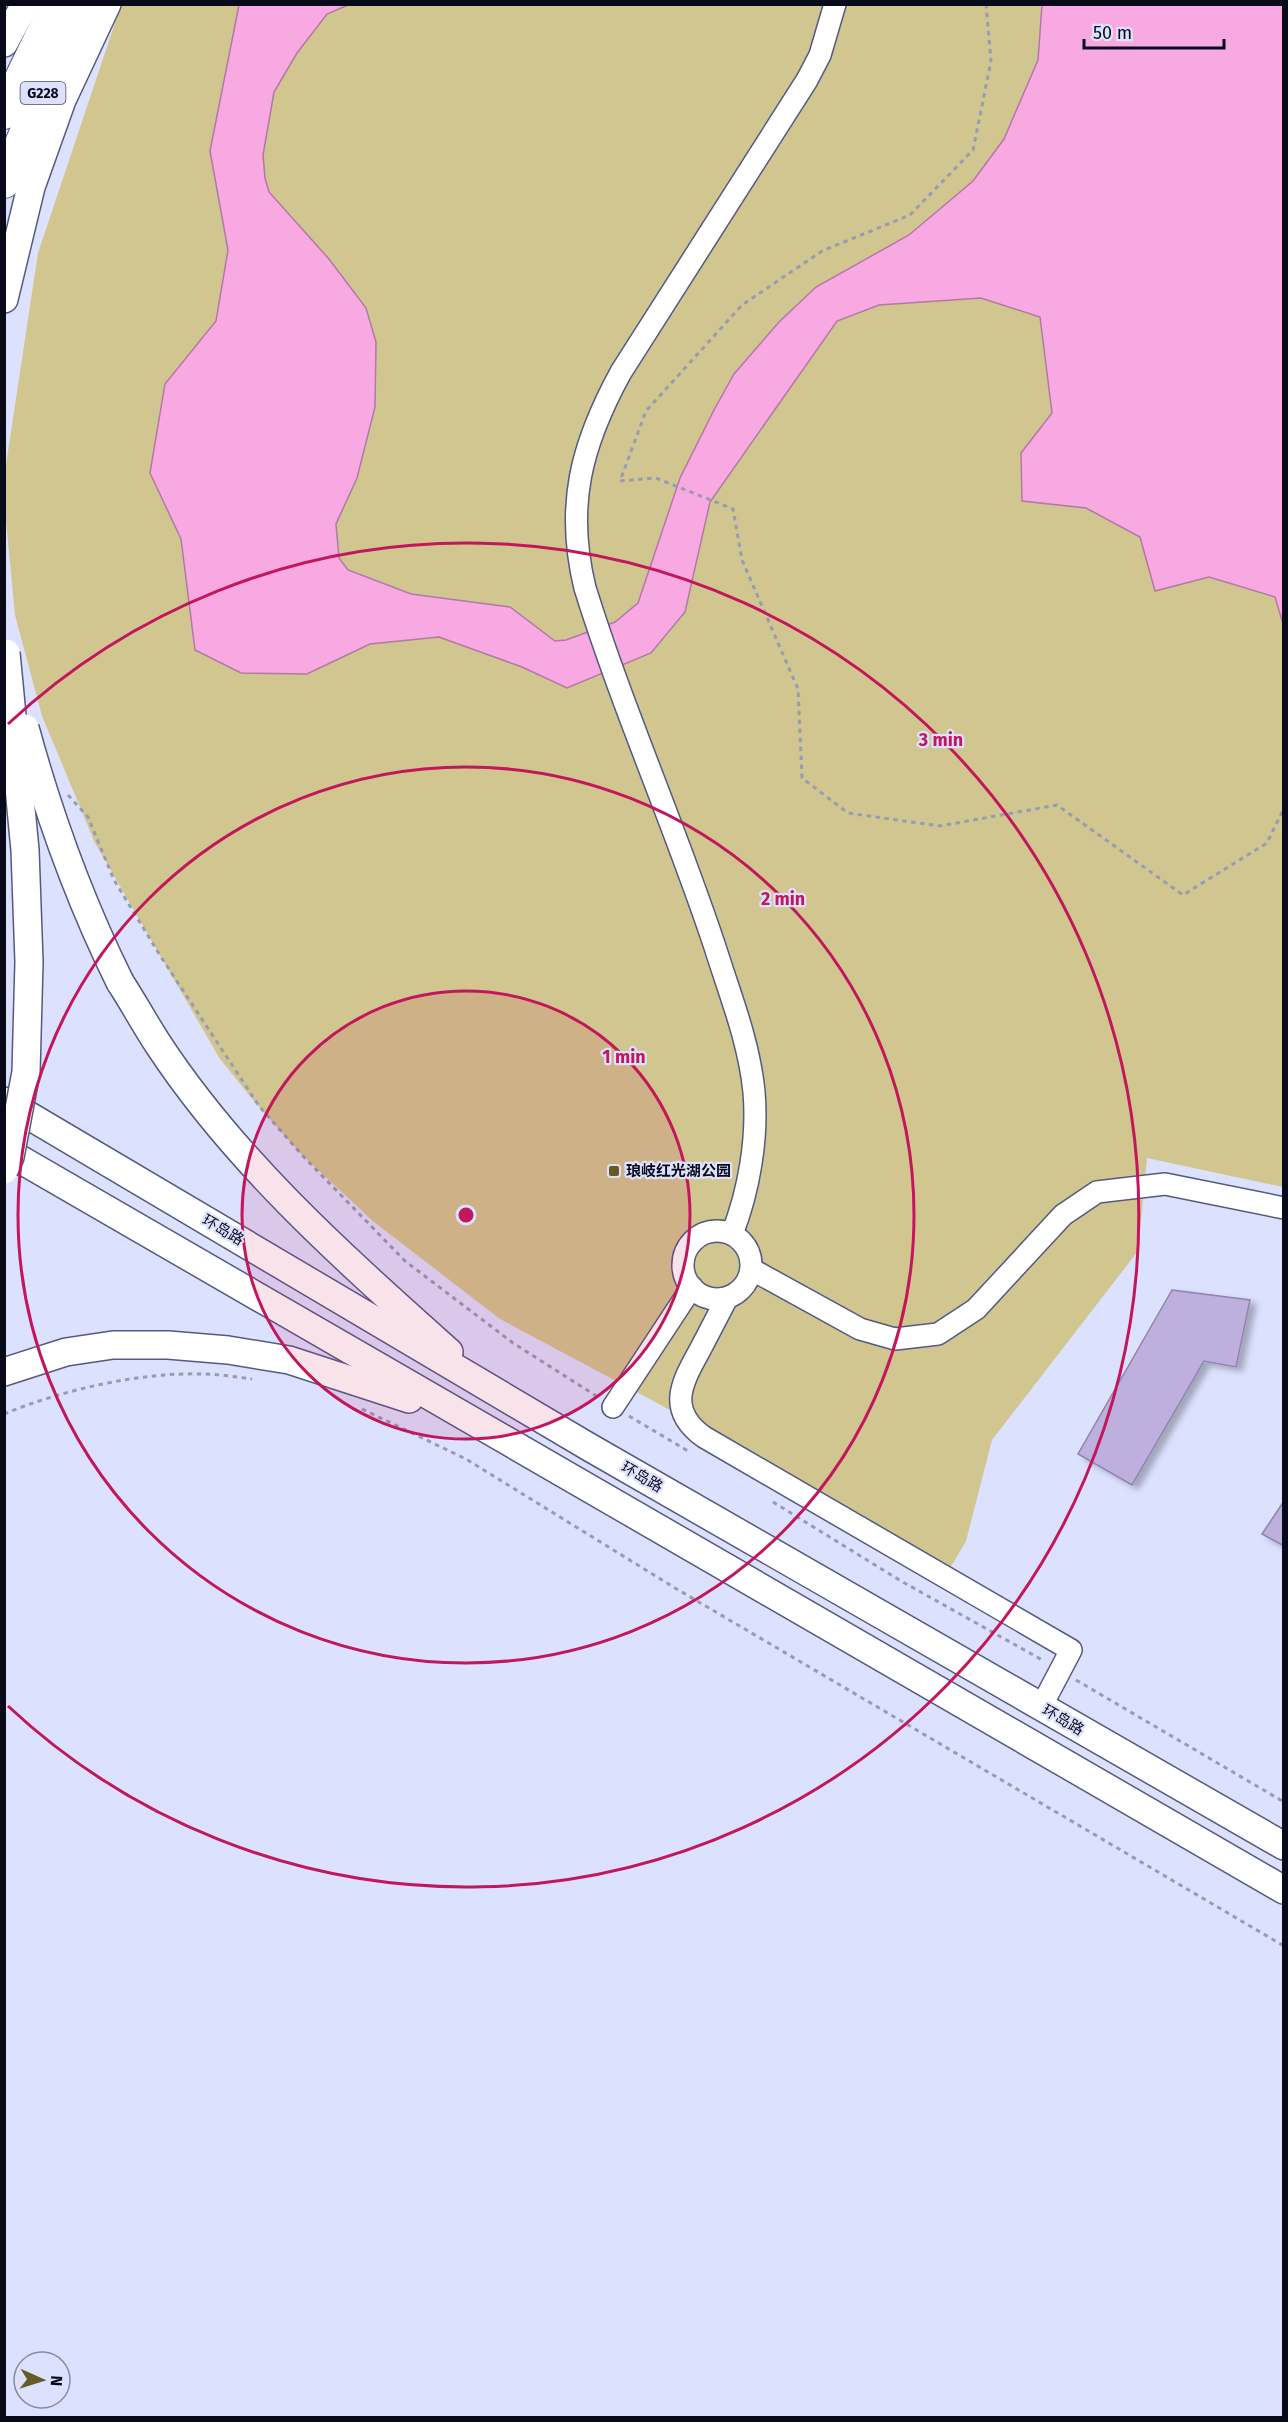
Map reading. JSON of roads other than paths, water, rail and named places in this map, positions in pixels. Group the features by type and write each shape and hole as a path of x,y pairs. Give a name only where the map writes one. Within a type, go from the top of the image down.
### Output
{"highway":[{"name":"G228","path":"4,113 57,4"},
{"name":"G228","path":"4,182 85,4"}],"main road":[{"path":"4,43 25,4"},
{"path":"4,299 31,187 62,100 107,4"},
{"path":"5,650 49,813 66,861 120,982 159,1045 204,1106 249,1160 345,1259 492,1390"},
{"path":"4,1170 10,1157 26,1072 29,973 25,850 5,650"},
{"name":"环岛路","path":"4,1101 492,1390 1284,1846"},
{"path":"4,1150 1284,1890"},
{"path":"4,1372 66,1352 113,1345 168,1345 228,1350 289,1360 370,1385 476,1423"}],"street":[{"path":"732,1234 744,1196 753,1142 754,1094 748,1054 738,1014 703,913 596,622 580,568 576,518 583,462 595,422 621,372 807,80 820,55 835,4"},
{"path":"751,1269 860,1329 895,1339 938,1334 976,1308 1063,1215 1097,1192 1165,1184 1284,1208"},
{"path":"727,1298 708,1298 692,1287 684,1270 684,1260 693,1241 712,1232 722,1231 732,1234 747,1249 751,1269 744,1287 727,1298 681,1387 682,1410 696,1432 1071,1650 1041,1707"},
{"path":"613,1407 692,1287"}],"place":[{"name":"琅岐红光湖公园","path":"614,1171"}]}
